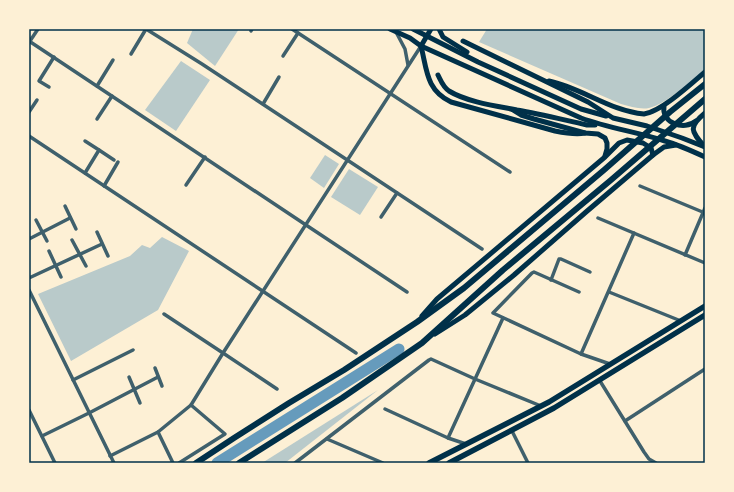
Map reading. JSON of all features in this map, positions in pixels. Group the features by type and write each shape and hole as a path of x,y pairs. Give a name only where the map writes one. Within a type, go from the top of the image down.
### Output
{"highway":[{"path":"196,463 344,370 417,322 464,288 604,170 670,112 705,84"},
{"path":"239,463 342,398 422,343 503,270 705,99"}],"main road":[{"path":"413,29 478,62 581,109 647,126 705,147"},
{"path":"431,29 421,46 428,78 435,90 445,99 470,108 555,131 578,135 585,133"},
{"path":"439,29 443,37 478,62"},
{"path":"393,30 410,38 421,46 581,118 600,125 677,145 705,157"},
{"path":"463,41 588,102 613,118"},
{"path":"540,79 558,83 617,108 639,113 647,113 664,106 705,72"},
{"path":"438,75 448,90 460,96 496,106 587,125 600,125"},
{"path":"664,106 666,118 674,124 682,126 690,125 705,113"},
{"path":"512,109 521,115 585,133 598,134 605,138 607,143 605,157"},
{"path":"696,121 694,133 705,147"},
{"path":"417,322 438,299 605,157 619,143 627,140 643,143 651,148 653,155"},
{"path":"422,343 464,315 514,275 653,155 664,147 677,145"},
{"path":"429,463 541,406 705,306"},
{"path":"449,463 554,408 705,315"},
{"path":"508,423 512,431"}],"street":[{"path":"38,29 29,41 407,292"},
{"path":"130,54 146,29 263,104 482,249"},
{"path":"292,29 510,172"},
{"path":"393,30 405,49 408,65"},
{"path":"283,56 298,33"},
{"path":"110,456 158,432 191,405 421,46"},
{"path":"50,87 39,81 54,57"},
{"path":"96,86 113,60"},
{"path":"263,104 279,77"},
{"path":"97,119 112,96"},
{"path":"29,112 37,100"},
{"path":"29,136 356,353"},
{"path":"85,141 114,160"},
{"path":"85,173 99,150"},
{"path":"186,185 205,157"},
{"path":"104,186 118,162"},
{"path":"640,186 704,211 685,254"},
{"path":"381,218 397,193"},
{"path":"65,206 76,229"},
{"path":"29,239 70,218"},
{"path":"598,218 705,263"},
{"path":"36,220 47,241"},
{"path":"97,232 108,256"},
{"path":"582,354 634,233"},
{"path":"72,240 86,266"},
{"path":"29,278 102,244"},
{"path":"49,251 61,277"},
{"path":"551,280 559,259 590,272"},
{"path":"579,292 534,272 493,313 582,354 610,364"},
{"path":"29,292 114,463"},
{"path":"608,292 681,321"},
{"path":"164,314 277,389"},
{"path":"448,438 503,318"},
{"path":"73,380 134,350"},
{"path":"296,463 431,359 541,406"},
{"path":"155,368 162,386"},
{"path":"624,420 705,369"},
{"path":"42,436 158,376"},
{"path":"130,377 140,402"},
{"path":"600,381 644,452 649,459 656,463"},
{"path":"179,463 225,434 191,405"},
{"path":"385,409 448,438 466,444"},
{"path":"29,410 55,463"},
{"path":"512,431 528,463"},
{"path":"158,432 173,463"},
{"path":"327,439 383,463"}],"shaded area":[{"path":"193,29 239,29 215,66 187,43"},
{"path":"487,29 705,29 705,70 678,92 656,106 649,108 635,108 621,104 479,42"},
{"path":"181,61 210,80 176,131 145,110"},
{"path":"325,155 339,164 324,188 310,178"},
{"path":"349,169 378,187 360,215 331,197"},
{"path":"162,237 189,251 158,310 71,361 38,294 130,256 142,245 150,248"},
{"path":"378,390 285,463 262,463"}],"waterway":[{"path":"217,463 399,349"}]}
